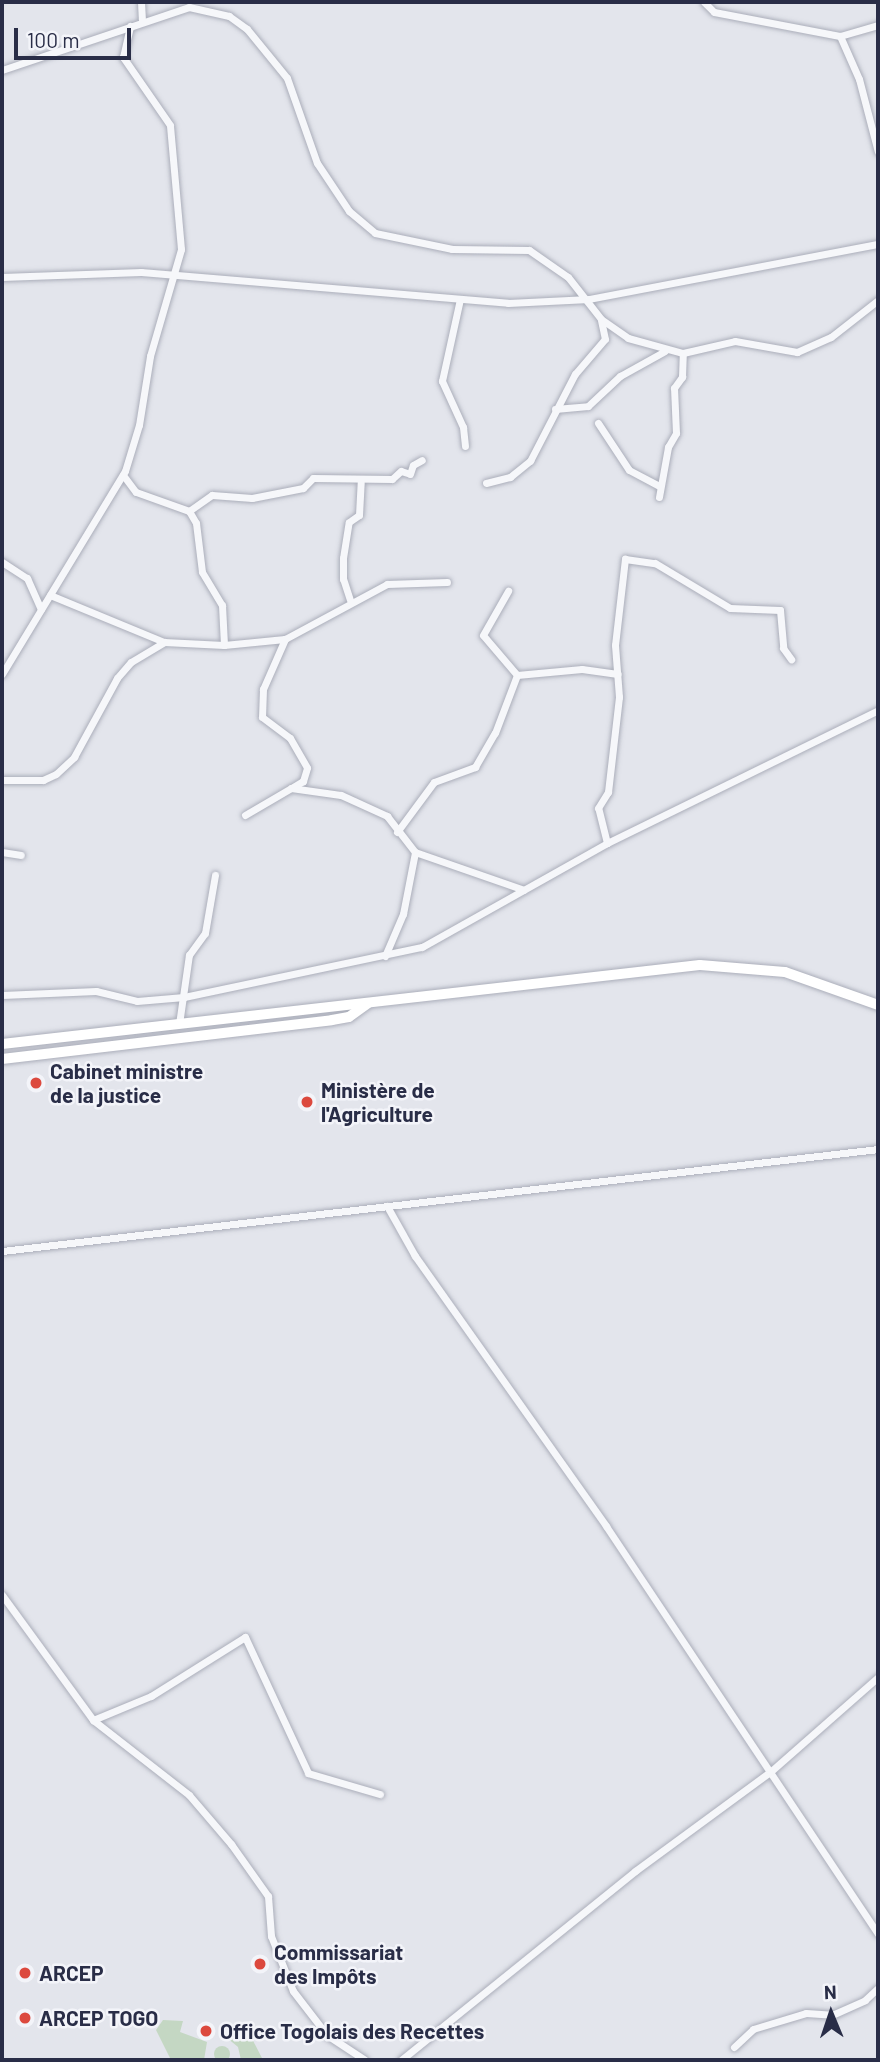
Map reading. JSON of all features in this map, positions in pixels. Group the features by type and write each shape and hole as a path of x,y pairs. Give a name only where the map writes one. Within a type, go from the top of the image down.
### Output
{"main road":[{"path":"2,1044 667,967 732,965 785,972 878,1005"},
{"path":"2,1059 332,1020 349,1017 368,1003"}],"street":[{"path":"141,2 142,19"},
{"path":"704,2 714,12 840,36 878,25"},
{"path":"2,70 130,26 142,19 189,7 229,16 247,29 287,78 317,163 349,211 375,233 442,248 529,250 554,265 589,299 601,319 606,339 579,368 555,409 530,461 510,477 486,483"},
{"path":"2,674 123,475 136,439 150,356 173,276 182,221 174,187 170,125 123,57 130,26"},
{"path":"840,36 859,79 878,152"},
{"path":"2,277 141,272 508,303 589,299 878,244"},
{"path":"460,299 442,381 463,427 465,446"},
{"path":"601,319 628,338 683,353 735,341 797,352 831,337 878,300"},
{"path":"555,409 588,406 620,376 666,350"},
{"path":"659,497 659,486 676,433 674,388 682,377 683,353"},
{"path":"598,423 629,470 659,486"},
{"path":"350,600 343,579 343,558 349,522 359,515 361,482 366,475 392,479 401,471 410,474 413,465 422,460"},
{"path":"123,475 136,492 189,511 196,523 202,572 222,605 224,645"},
{"path":"189,511 212,495 252,498 303,488 313,478 361,482"},
{"path":"607,843 598,808 608,792 618,674 615,645 625,559 655,564 730,608 780,610 783,648 791,659"},
{"path":"2,562 27,578 41,609"},
{"path":"50,595 164,642 224,645 285,639 350,600 387,583 447,582"},
{"path":"508,591 483,635 517,675"},
{"path":"245,815 303,781 307,768 290,738 262,717 263,689 285,639"},
{"path":"2,780 43,780 56,774 74,757 117,678 131,662 164,642"},
{"path":"2,658 10,662"},
{"path":"517,675 582,669 618,674"},
{"path":"397,832 434,782 475,767 495,733 517,675"},
{"path":"2,995 96,991 137,1002 184,997 422,947 607,843 878,710"},
{"path":"291,788 341,795 387,816 415,852 524,890"},
{"path":"2,852 21,855"},
{"path":"385,956 403,914 415,852"},
{"path":"179,1024 188,955 205,933 215,875"},
{"path":"2,1251 878,1149"},
{"path":"387,1206 415,1256 606,1526 878,1934"},
{"path":"2,1595 93,1720 189,1796 231,1844 268,1896 271,1936 293,1992 327,2035 365,2060"},
{"path":"93,1720 151,1696 244,1637 308,1773 380,1794"},
{"path":"401,2060 635,1871 770,1772 878,1677"},
{"path":"734,2047 753,2029 806,2013 832,2015 865,2000 878,1988"}],"green space":[{"path":"163,2020 183,2021 180,2032 207,2042 204,2060 171,2060 156,2030"},
{"path":"246,2027 263,2060 241,2060 238,2047 226,2037"},
{"path":"219,2046 225,2046 230,2054 228,2060 219,2062 214,2057 214,2051"}],"place":[{"name":"Cabinet ministre de la justice","path":"36,1083"},
{"name":"Ministère de l'Agriculture","path":"307,1102"},
{"name":"Commissariat des Impôts","path":"260,1964"},
{"name":"ARCEP","path":"25,1973"},
{"name":"ARCEP TOGO","path":"25,2018"},
{"name":"Office Togolais des Recettes","path":"206,2031"}]}
